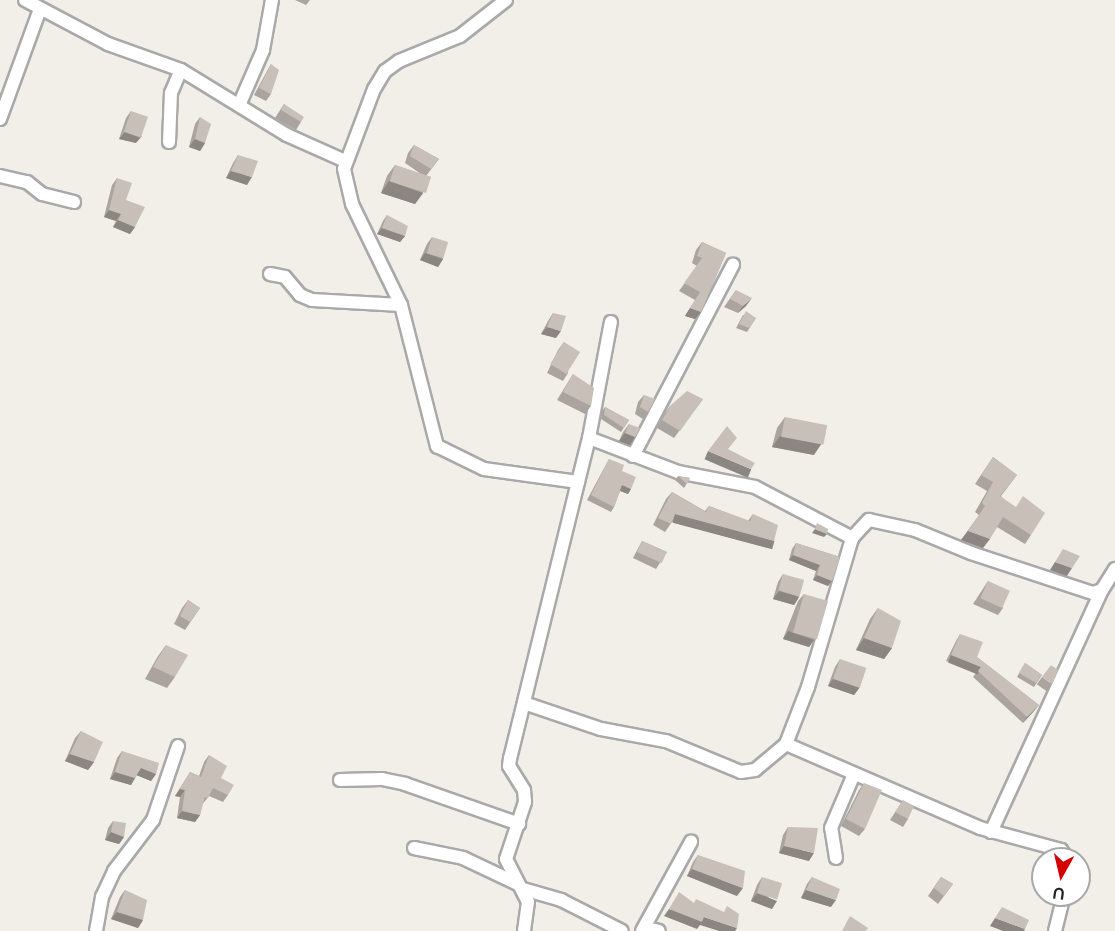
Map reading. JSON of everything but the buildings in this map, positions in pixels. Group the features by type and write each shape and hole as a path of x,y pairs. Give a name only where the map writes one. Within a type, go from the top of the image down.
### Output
{"street":[{"path":"25,0 108,44 181,70 240,104 287,135 345,160"},
{"path":"240,104 263,50 272,0"},
{"path":"506,0 460,36 391,65 374,89 345,160 352,204 401,305 437,447 484,469 578,482"},
{"path":"0,119 40,9"},
{"path":"169,142 171,93 181,70"},
{"path":"0,176 27,182 42,194 74,202"},
{"path":"633,456 733,265"},
{"path":"270,274 285,277 300,295 312,300 401,305"},
{"path":"524,931 528,902 506,859 525,802 524,790 509,766 589,438 611,322"},
{"path":"589,438 678,472 755,487 852,538"},
{"path":"524,704 601,729 666,741 741,772 768,763 786,744 808,687 852,538 863,524 878,519 1032,574 1093,592 1102,590"},
{"path":"991,832 1102,590 1115,569"},
{"path":"786,744 991,832 1049,847"},
{"path":"96,931 102,897 119,865 153,820 178,747"},
{"path":"836,858 831,828 854,774"},
{"path":"340,780 382,779 405,784 519,824"},
{"path":"659,931 644,929 664,885 691,842"},
{"path":"414,848 463,858 520,886 561,900 622,931"},
{"path":"1054,931 1061,907"}]}
